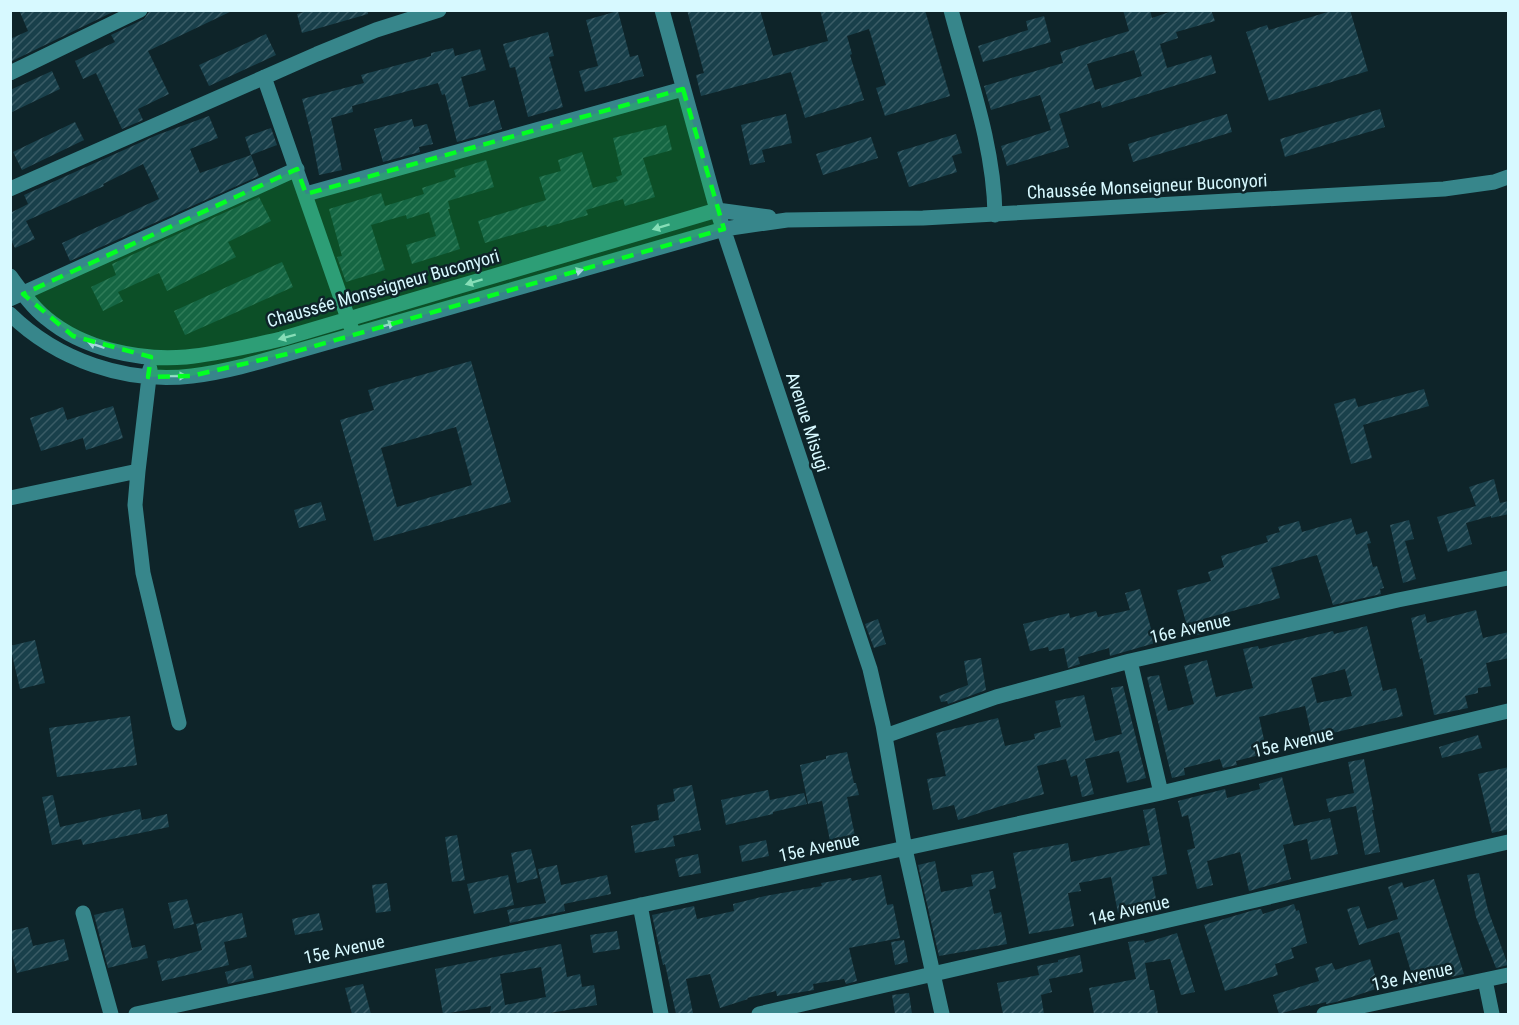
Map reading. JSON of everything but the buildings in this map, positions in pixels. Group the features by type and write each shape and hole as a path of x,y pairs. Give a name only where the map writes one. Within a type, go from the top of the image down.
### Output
{"street":[{"path":"10,73 140,10"},
{"path":"10,189 376,30 439,10"},
{"name":"Avenue Misugi","path":"662,10 717,210 870,669 884,730 905,849 942,1014"},
{"path":"951,10 992,168 995,214"},
{"path":"264,77 351,327"},
{"path":"306,194 683,89"},
{"path":"17,297 297,169"},
{"name":"Chaussée Monseigneur Buconyori","path":"10,276 17,297 74,336 124,353 152,357 185,357 234,350 351,327 724,229 787,220 923,218 1444,189 1494,182 1509,177"},
{"name":"Chaussée Monseigneur Buconyori","path":"10,314 27,330 56,350 87,364 148,377 191,376 237,368 351,327 717,210 787,220"},
{"path":"152,357 135,505 143,573 179,723"},
{"path":"10,498 138,471"},
{"name":"16e Avenue","path":"884,730 1130,661 1386,603 1509,578"},
{"path":"1130,661 1161,793"},
{"name":"15e Avenue","path":"136,1014 1161,793 1509,711"},
{"name":"14e Avenue","path":"759,1014 933,976 1509,842"},
{"path":"640,905 661,1014"},
{"path":"82,913 111,1014"},
{"name":"13e Avenue","path":"1324,1014 1509,975"},
{"path":"1485,980 1492,1014"}],"highlighted area":[{"path":"683,89 724,229 287,354 191,376 148,377 151,357 73,336 23,294 297,169 306,194"}]}
